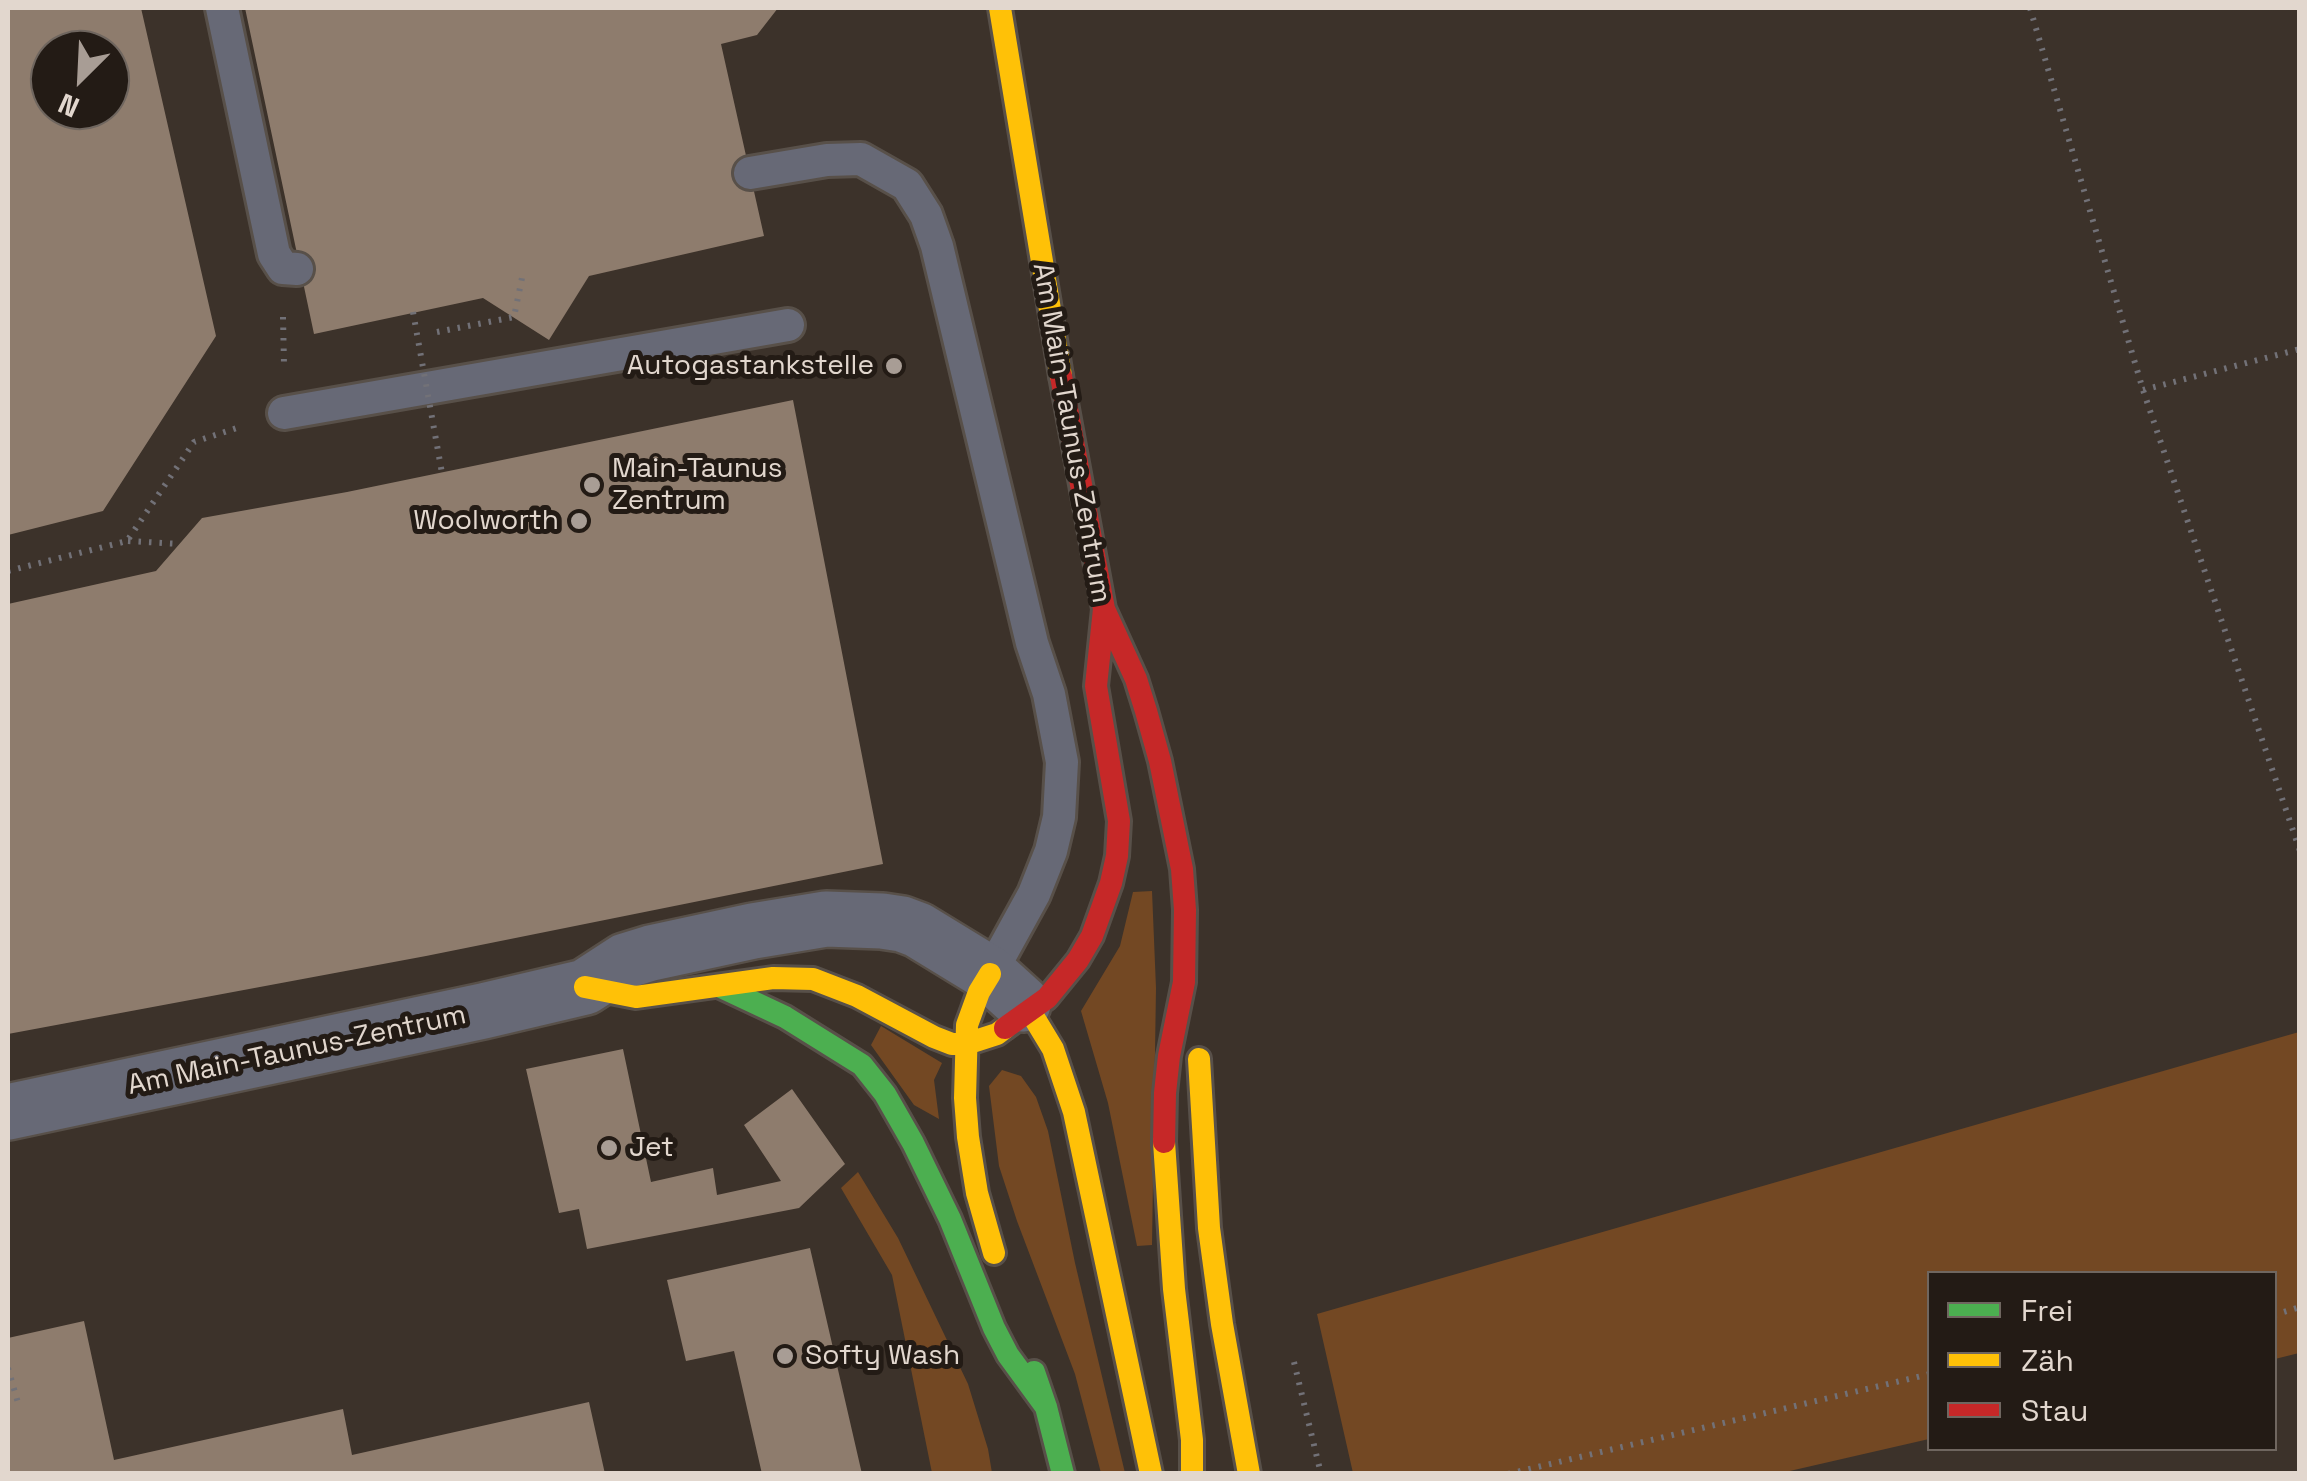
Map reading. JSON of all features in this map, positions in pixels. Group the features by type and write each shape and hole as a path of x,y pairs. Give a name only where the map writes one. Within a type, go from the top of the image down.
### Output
{"main road":[{"name":"Am Main-Taunus-Zentrum","path":"585,987 636,997 773,978 813,980 857,996 934,1037 966,1044 997,1034 1062,984 1100,914 1117,856 1119,821 1096,686 1104,608 1046,298 1000,8"},
{"path":"1104,608 1136,680 1160,762 1182,869 1184,982 1168,1056 1164,1142 1192,1474"},
{"path":"990,974 967,1025 965,1098 977,1193 1000,1269"},
{"path":"1184,982 1199,1050 1208,1228 1249,1474"},
{"path":"718,986 785,1017 862,1065 885,1094 950,1219 994,1328 1008,1355 1046,1407"},
{"path":"1030,1012 1053,1049 1074,1112 1151,1474"},
{"path":"1023,1338 1063,1474"}],"street":[{"name":"Am Main-Taunus-Zentrum","path":"8,1112 585,987 626,961 651,953 794,924 841,919 882,920 918,930 990,974 1030,1012"}],"lane":[{"path":"222,8 274,254 290,269"},
{"path":"750,173 827,160 862,159 907,184 926,215 937,246 1032,643 1049,694 1062,762 1059,816 1051,850 1034,894 990,974"},
{"path":"284,414 788,325"}],"path":[{"path":"2030,8 2143,390 2300,851"},
{"path":"127,541 194,442 284,414 290,269"},
{"path":"514,317 523,272"},
{"path":"414,312 442,473"},
{"path":"2143,390 2300,348"},
{"path":"8,571 127,541 180,544"},
{"path":"8,1368 18,1403"},
{"path":"1508,1474 1927,1375"}],"shaded area":[{"path":"1152,891 1156,988 1152,1245 1137,1246 1108,1103 1081,1011 1120,946 1133,892"},
{"path":"881,1026 942,1063 934,1080 939,1119 914,1105 871,1045"},
{"path":"2299,1032 2299,1353 2277,1358 2277,1271 1927,1271 1927,1439 1781,1473 1353,1473 1317,1314"},
{"path":"1002,1070 1021,1076 1036,1097 1048,1131 1125,1473 1101,1473 1075,1374 999,1166 989,1086"},
{"path":"858,1172 898,1238 968,1384 992,1473 932,1473 892,1275 841,1188"}],"building":[{"path":"8,8 141,8 216,336 103,511 8,535"},
{"path":"245,8 778,8 757,35 721,44 764,236 589,276 549,340 483,298 314,334"},
{"path":"793,400 883,864 426,956 8,1034 8,604 156,571 202,518"},
{"path":"623,1049 651,1182 713,1168 717,1195 781,1181 744,1125 792,1089 845,1164 799,1208 587,1249 579,1209 559,1213 526,1069"},
{"name":"Softy Wash","path":"810,1248 862,1474 762,1474 734,1351 686,1361 667,1280"},
{"path":"84,1321 114,1460 343,1409 352,1455 589,1402 605,1474 8,1474 8,1338"}],"traffic: fast":[{"path":"719,986 785,1017 862,1065 885,1094 950,1219 994,1328 1008,1355 1046,1407"},
{"path":"1034,1372 1063,1474"}],"traffic: slow":[{"path":"1000,8 1061,376"},
{"path":"990,974 967,1025 965,1098 977,1193 994,1253"},
{"path":"585,987 636,997 773,978 813,979 857,996 952,1044 966,1044 1005,1028"},
{"path":"1030,1011 1053,1049 1074,1112 1151,1474"},
{"path":"1199,1059 1209,1228 1249,1474"},
{"path":"1164,1142 1192,1474"}],"traffic: jam":[{"path":"1005,1028 1047,998 1078,960 1092,936 1117,856 1119,821 1096,686 1104,609 1061,376"},
{"path":"1104,609 1146,711 1182,869 1184,982 1169,1056 1164,1142"}],"place":[{"name":"Autogastankstelle","path":"894,366"},
{"name":"Main-Taunus Zentrum","path":"592,485"},
{"name":"Woolworth","path":"579,521"},
{"name":"Jet","path":"609,1148"},
{"name":"Softy Wash","path":"785,1356"}]}
